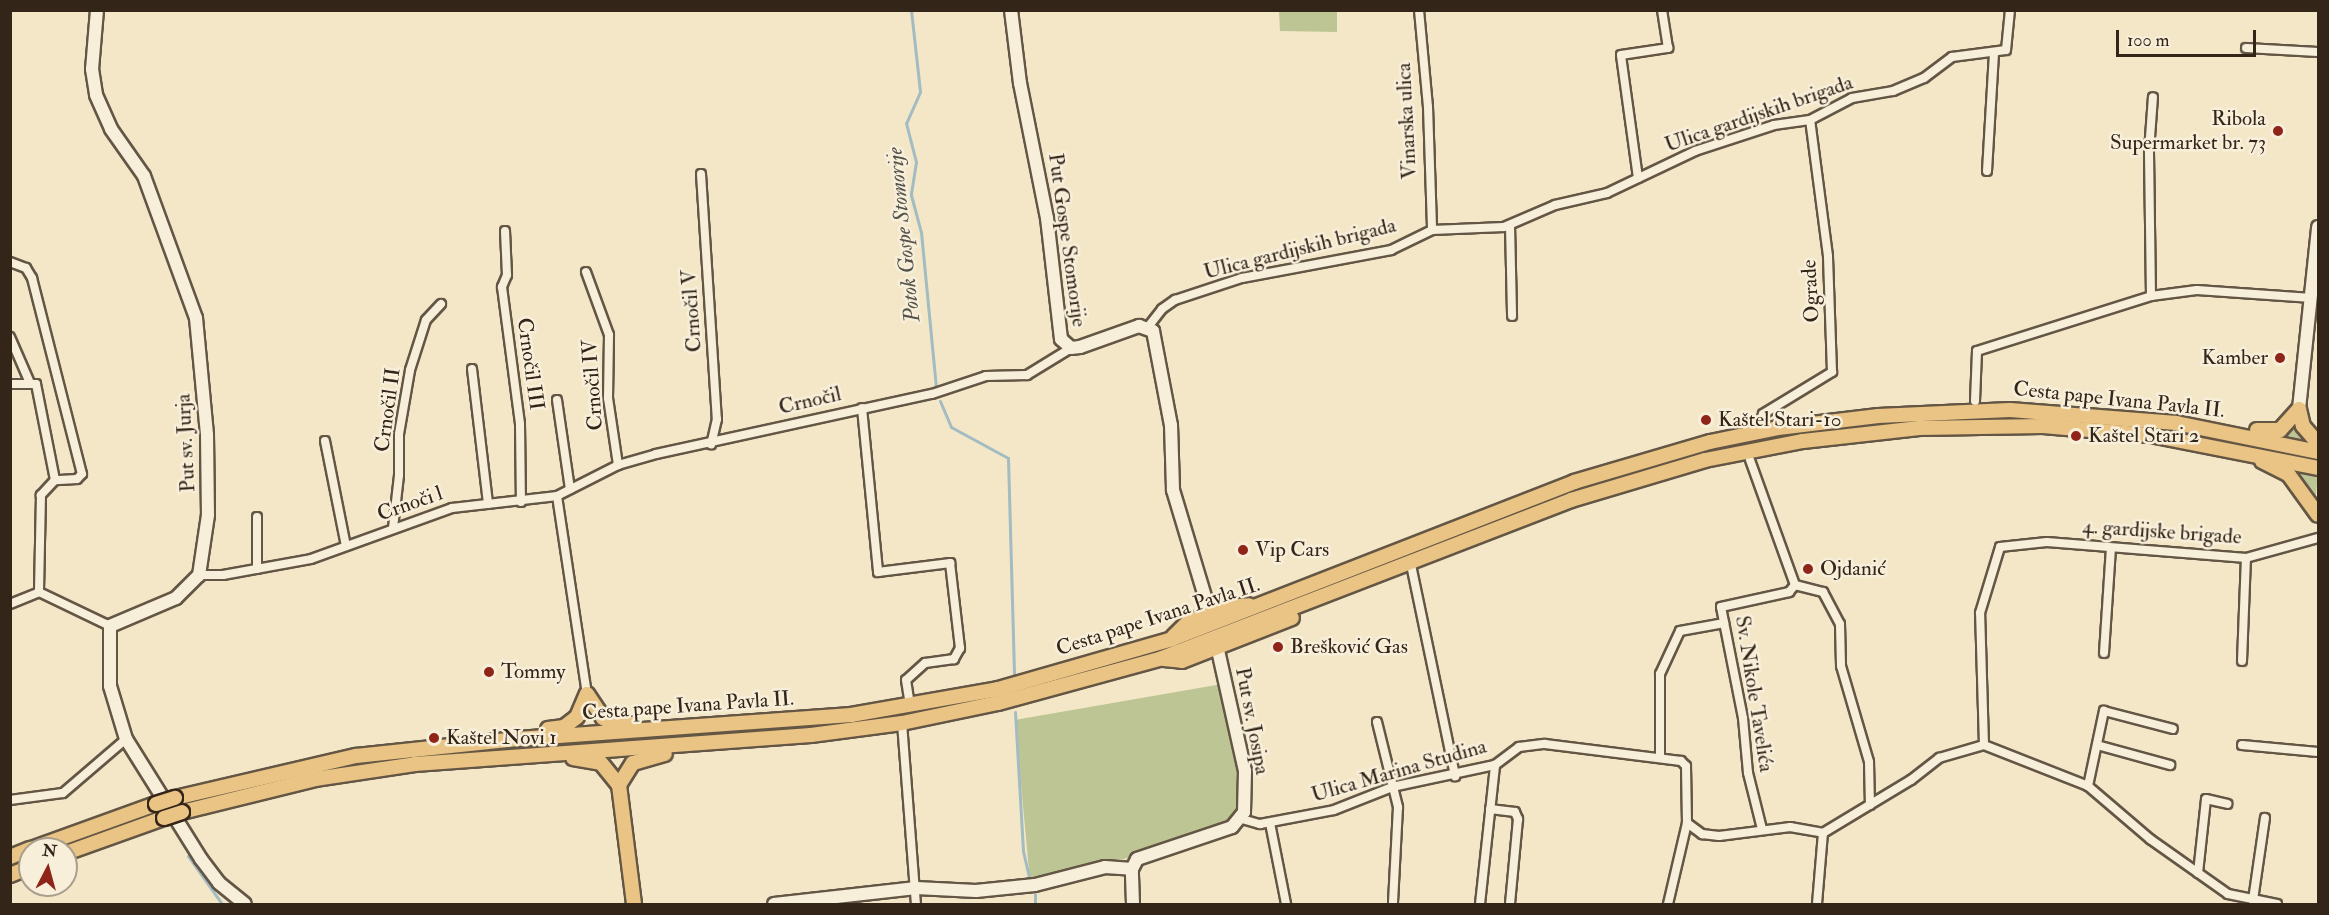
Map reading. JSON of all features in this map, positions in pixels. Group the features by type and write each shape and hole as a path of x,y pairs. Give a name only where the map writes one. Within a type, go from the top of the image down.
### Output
{"main road":[{"path":"2236,433 2280,430 2299,409"},
{"path":"2299,409 2303,426 2319,443"},
{"name":"Cesta pape Ivana Pavla II.","path":"64,837 175,798 356,756 517,739 840,716 998,688 1172,639 1574,482 1700,444 1778,428 1878,416 2010,410 2176,423 2236,433 2319,452"},
{"name":"Cesta pape Ivana Pavla II.","path":"78,849 164,818 181,817 325,778 415,764 534,753 680,745 902,723 1060,688 1162,658 1505,523 1637,479 1748,451 1855,433 1931,427 2043,426 2150,435 2224,446 2319,468"},
{"path":"2224,446 2284,470 2319,515"},
{"path":"1162,658 1182,661 1218,650 1297,616 1320,597"},
{"path":"1172,639 1181,626 1210,613 1237,606 1260,606"},
{"path":"587,694 603,718 615,724 643,723 660,730"},
{"path":"517,739 531,730 564,727 577,717 587,694"},
{"path":"619,786 633,764 666,754 680,745"},
{"path":"534,753 545,759 594,760 602,764 619,786 634,904"}],"street":[{"name":"Put sv. Jurja","path":"97,10 93,69 99,104 144,176 195,318 207,435 208,515 199,575"},
{"name":"Put Gospe Stomorije","path":"1011,10 1020,83 1047,218 1061,339 1071,348 1139,326 1148,327"},
{"name":"Vinarska ulica","path":"1419,10 1428,107 1432,230"},
{"path":"1638,178 1621,55 1668,48 1662,10"},
{"path":"1987,171 1994,53 2006,50 2010,10"},
{"path":"2246,48 2319,52"},
{"name":"Ulica gardijskih brigada","path":"1148,327 1162,309 1175,300 1242,278 1391,250 1432,230 1510,225 1555,206 1607,193 1695,151 1774,125 1810,120 1852,98 1893,91 1924,78 1952,57 1994,53"},
{"path":"2151,296 2149,152 2153,97"},
{"name":"Ograde","path":"1761,422 1763,414 1833,372 1828,256 1810,120"},
{"name":"Crnočil V","path":"700,174 717,419 711,444"},
{"path":"1510,225 1512,316"},
{"path":"2299,409 2319,227"},
{"name":"Crnočil III","path":"505,231 507,275 502,287 520,424 521,502"},
{"path":"10,262 26,267 32,278 82,474 77,479 55,480 41,495 39,592"},
{"name":"Crnočil IV","path":"586,272 609,335 608,398 618,465"},
{"path":"1975,401 1977,351 2151,296 2197,290 2312,298"},
{"name":"Crnočil II","path":"393,528 399,475 399,434 410,370 426,320 441,304"},
{"path":"1148,327 1156,338 1171,425 1173,490 1210,613"},
{"path":"10,336 30,383"},
{"name":"Crnočil","path":"557,495 618,465 932,394 986,376 1027,375 1071,348"},
{"path":"472,369 488,504"},
{"path":"10,384 36,384 55,480"},
{"name":"Crnočil IV","path":"557,400 570,489"},
{"path":"862,408 878,572 950,562 960,648 954,659 925,663 906,680 910,705"},
{"path":"325,441 346,546"},
{"path":"1750,460 1795,585 1823,592 1840,624 1841,666 1869,762 1870,805"},
{"name":"Crnoči l","path":"199,575 223,576 311,559 452,507 521,502 557,495"},
{"path":"557,495 587,694"},
{"path":"257,517 257,569"},
{"name":"4. gardijske brigade","path":"1984,745 1980,613 2000,547 2047,542 2246,558 2319,538"},
{"path":"2104,653 2111,548"},
{"path":"2242,661 2246,558"},
{"path":"1410,560 1455,776"},
{"path":"10,604 39,592 110,626 176,598 199,575"},
{"name":"Sv. Nikole Tavelića","path":"1762,829 1748,773 1743,718 1721,607 1790,592 1795,585"},
{"path":"1660,757 1660,674 1680,631 1724,623"},
{"path":"110,626 110,686 126,739 181,817 219,883 245,904"},
{"name":"Put sv. Josipa","path":"1218,650 1245,771 1242,819"},
{"path":"2088,786 2104,711 2173,729"},
{"path":"1377,722 1398,807 1393,904"},
{"path":"902,723 916,904"},
{"path":"10,800 63,793 126,739"},
{"name":"Ulica Marina Studina","path":"1242,819 1248,823 1270,823 1334,810 1392,787 1455,776 1495,765 1520,747 1545,744 1660,757 1686,766 1687,824"},
{"path":"2242,744 2319,752"},
{"path":"1687,824 1693,830 1719,836 1790,827 1823,833 1911,780 1939,758 1984,745 2088,786 2150,839 2228,894 2277,904"},
{"path":"2097,745 2170,765"},
{"path":"1480,904 1495,765"},
{"path":"2198,873 2206,799 2227,804"},
{"path":"1490,809 1515,812 1518,819 1510,904"},
{"path":"2253,900 2265,818"},
{"path":"1133,904 1132,869 1141,856 1232,827 1242,819"},
{"path":"1270,823 1286,904"},
{"path":"1668,904 1687,824"},
{"path":"1817,904 1823,833"},
{"path":"776,904 916,888 976,891 1035,885 1105,867 1132,869"}],"green space":[{"path":"1279,11 1337,11 1337,32 1280,31"},
{"path":"2298,423 2309,443 2280,435"},
{"path":"2293,470 2318,473 2316,495 2313,498"},
{"path":"1222,684 1242,789 1240,815 1225,827 1121,860 1030,881 1015,720"}],"waterway":[{"name":"Potok Gospe Stomorije","path":"911,10 920,92 906,123 916,162 911,195 921,232 936,388"},
{"name":"Potok Gospe Stomorije","path":"940,401 951,427 1008,458 1014,674"},
{"name":"Potok Gospe Stomorije","path":"1015,712 1023,851 1029,877"},
{"path":"188,856 222,904"},
{"name":"Potok Gospe Stomorije","path":"1035,894 1035,904"}],"place":[{"name":"Ribola Supermarket br. 73","path":"2278,131"},
{"name":"Kamber","path":"2280,358"},
{"name":"Kaštel Stari-10","path":"1706,420"},
{"name":"Kaštel Stari 2","path":"2076,436"},
{"name":"Vip Cars","path":"1243,550"},
{"name":"Ojdanić","path":"1808,569"},
{"name":"Brešković Gas","path":"1278,647"},
{"name":"Tommy","path":"489,672"},
{"name":"Kaštel Novi 1","path":"434,738"}]}
